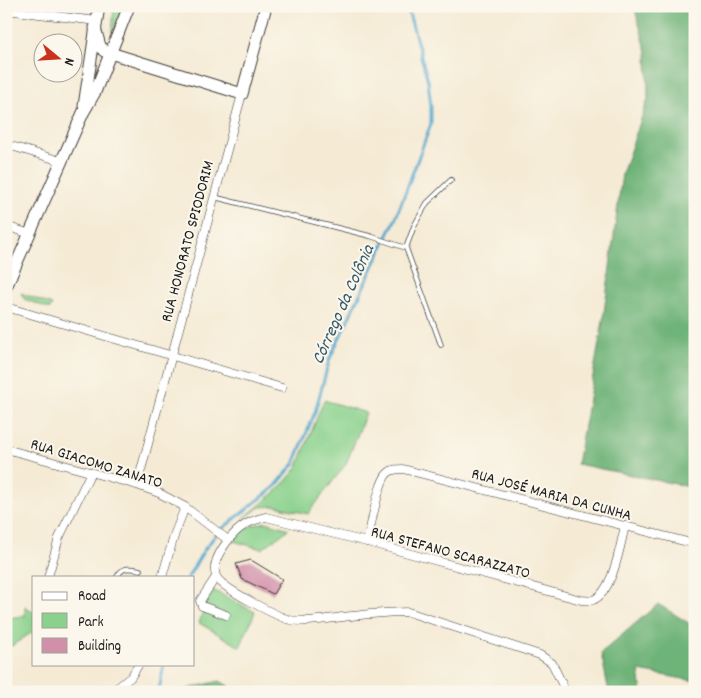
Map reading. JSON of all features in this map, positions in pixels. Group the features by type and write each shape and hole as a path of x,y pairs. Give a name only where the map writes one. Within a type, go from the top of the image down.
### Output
{"main road":[{"path":"83,113 99,6"},
{"path":"6,287 61,161 95,92 129,6"},
{"name":"RUA HONORATO SPIODORIM","path":"242,94 266,6"},
{"path":"96,24 100,46 104,51 242,94"}],"street":[{"path":"6,10 96,24"},
{"name":"RUA HONORATO SPIODORIM","path":"137,485 242,94"},
{"path":"8,145 61,161"},
{"path":"6,226 30,234"},
{"path":"6,307 282,388"},
{"name":"RUA GIACOMO ZANATO","path":"6,449 137,485 186,507 225,538"},
{"name":"RUA JOSÉ MARIA DA CUNHA","path":"367,542 382,481 390,471 403,469 695,544"},
{"path":"48,576 59,538 90,472"},
{"path":"162,576 175,533 186,507"},
{"name":"RUA STEFANO SCARAZZATO","path":"216,577 215,566 225,538 254,519 266,518 367,542 581,600 591,601 602,593 610,580 625,526"},
{"path":"226,615 202,606 200,601 216,577 241,597 289,620 306,621 388,612 408,612 540,655 552,663 566,692"},
{"path":"112,692 131,677 138,666"}],"lane":[{"path":"441,345 406,248 414,226 427,203 451,180"},
{"path":"214,197 370,236 406,248"},
{"path":"118,576 127,568 140,570"}],"green space":[{"path":"114,6 124,6 112,33"},
{"path":"634,6 695,6 695,488 577,464 603,321 622,174 648,99 647,53"},
{"path":"21,293 52,305 50,309 24,299"},
{"path":"324,400 366,413 346,464 308,514 276,506 260,507 243,519 279,489 297,468"},
{"path":"266,522 289,529 262,549 233,541 247,528"},
{"path":"211,589 255,612 240,647 199,623"},
{"path":"658,604 695,627 695,681 639,671 642,692 609,692 601,653"},
{"path":"25,606 32,611 32,632 10,647 6,647 6,618 25,616"},
{"path":"220,681 238,692 173,692"}],"building":[{"path":"251,560 282,579 273,594 242,579 236,564"}],"waterway":[{"name":"Córrego da Colônia","path":"189,576 204,550 218,532 275,487 294,464 315,412 330,358 395,220 431,124 428,81 407,6"},
{"name":"Córrego da Colônia","path":"156,692 159,690 164,666"}]}
